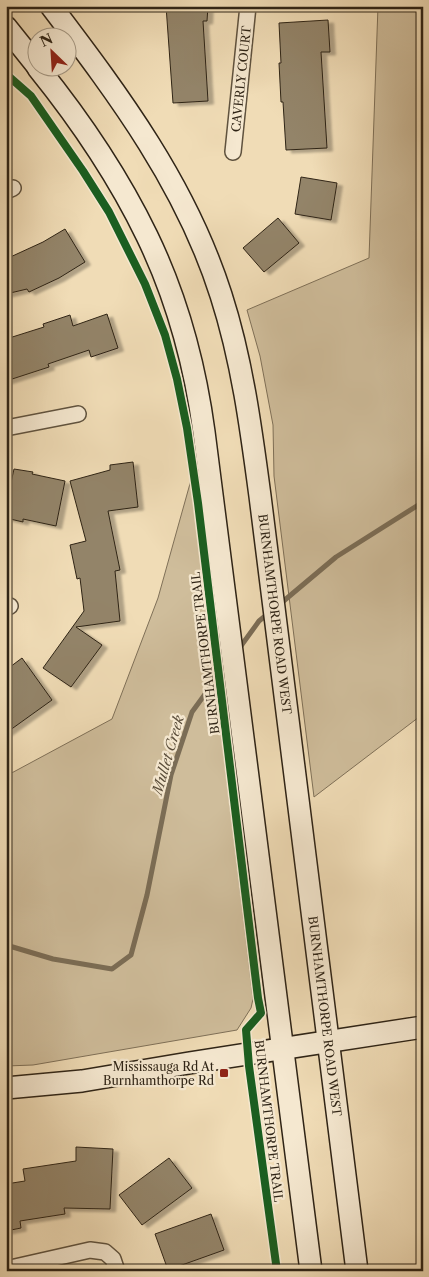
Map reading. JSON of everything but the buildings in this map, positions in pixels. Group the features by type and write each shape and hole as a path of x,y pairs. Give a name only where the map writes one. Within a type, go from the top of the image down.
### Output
{"main road":[{"name":"BURNHAMTHORPE ROAD WEST","path":"51,6 95,64 147,139 185,206 204,248 221,295 240,366 248,406 260,496 358,1271"},
{"path":"6,27 28,54"},
{"path":"46,78 110,169 140,223 163,274 181,324 193,369 213,501 312,1271"},
{"path":"6,1088 82,1081 423,1027"}],"street":[{"name":"CAVERLY COURT","path":"233,152 248,6"},
{"path":"6,428 78,414"},
{"path":"6,1269 90,1250 105,1252 113,1259 117,1271"}],"shaded area":[{"path":"378,6 423,6 423,714 314,797 274,476 273,425 260,356 247,310 369,258"},
{"path":"191,480 253,999 251,1008 237,1030 33,1065 6,1066 6,776 112,719 158,598"}],"waterway":[{"name":"Mullet Creek","path":"280,604 336,557 423,502"},
{"name":"Mullet Creek","path":"238,650 259,621 270,612"},
{"name":"Mullet Creek","path":"6,945 53,959 112,969 131,955 147,895 171,775 192,712 227,664"}],"cycle path":[{"name":"BURNHAMTHORPE TRAIL","path":"6,74 31,96 109,212 145,284 165,335 177,379 187,428 198,503 261,1013 246,1030 249,1066 277,1271"}],"place":[{"name":"Mississauga Rd At Burnhamthorpe Rd","path":"224,1073"}]}
